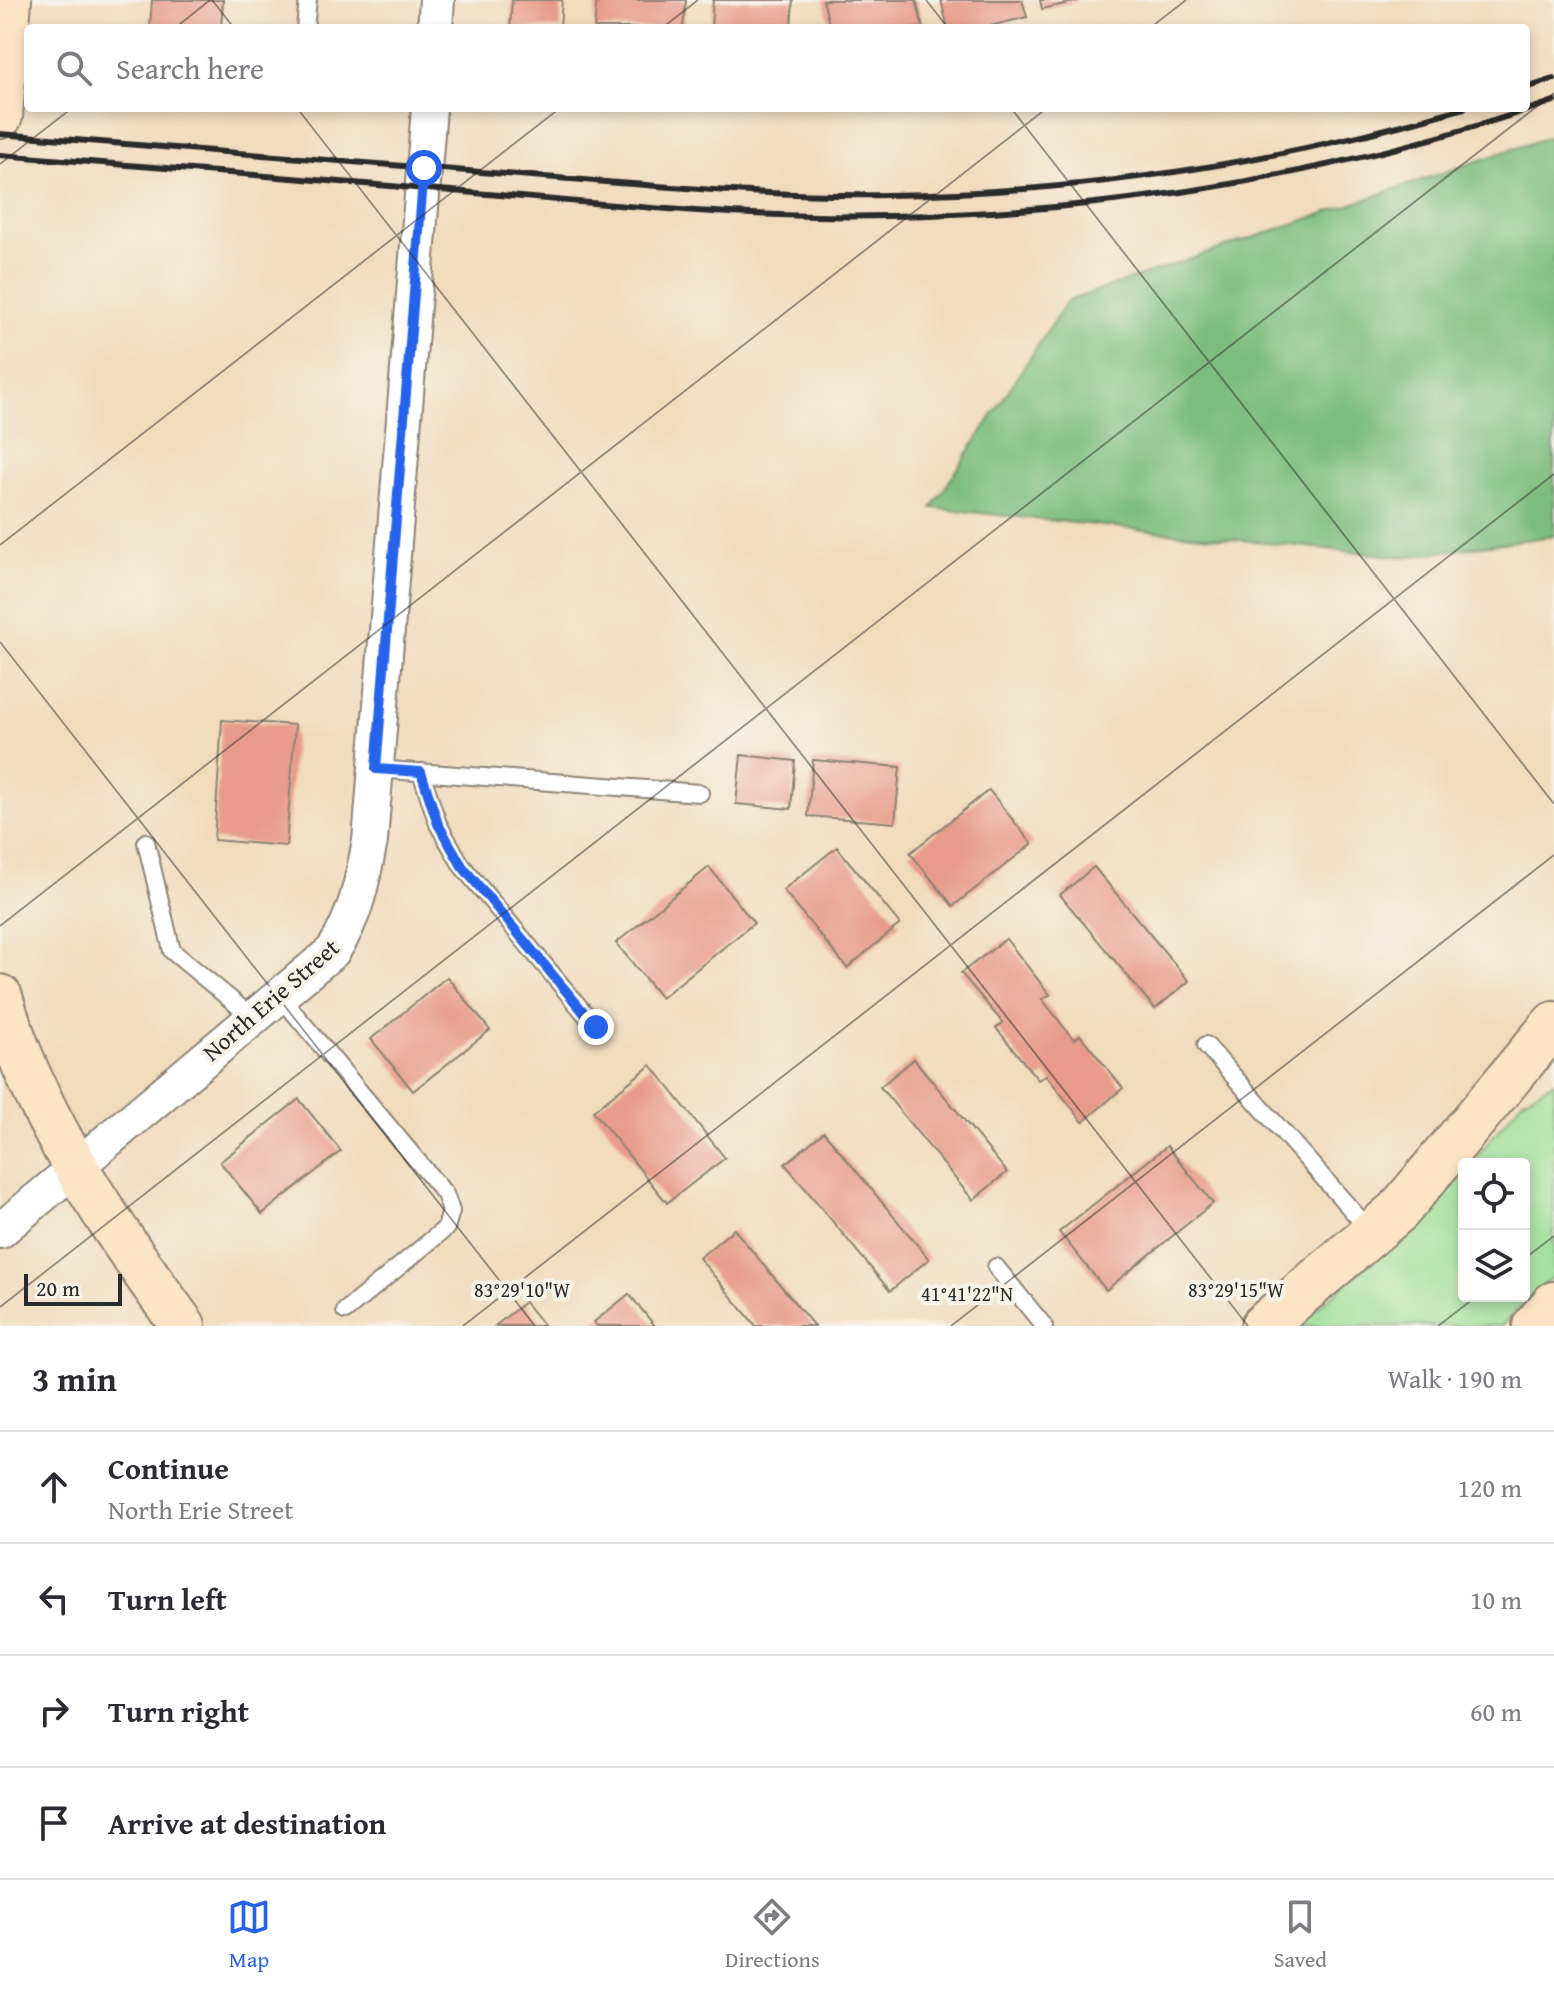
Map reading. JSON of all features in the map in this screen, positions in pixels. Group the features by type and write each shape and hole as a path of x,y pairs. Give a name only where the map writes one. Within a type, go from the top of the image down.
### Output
{"main road":[{"path":"0,116 9,0"},
{"path":"0,997 8,1026 75,1167 122,1242 183,1326"},
{"path":"1263,1326 1373,1234 1443,1161 1554,1024"},
{"path":"1535,1326 1554,1304"}],"street":[{"path":"435,24 437,0"},
{"name":"North Erie Street","path":"0,1231 333,951 347,930 362,884 376,769 429,112"}],"lane":[{"path":"305,24 308,0"},
{"path":"376,769 700,793"},
{"path":"421,772 438,824 462,866 596,1027"},
{"path":"146,842 172,951 253,1018"},
{"path":"280,996 445,1194 451,1211 446,1228 345,1311"},
{"path":"1206,1045 1373,1234"},
{"path":"996,1267 1044,1326"}],"green space":[{"path":"1554,135 1554,536 1404,557 932,508 1067,301"},
{"path":"1554,1082 1554,1275 1530,1298 1530,1158 1476,1158 1523,1099"},
{"path":"1458,1180 1458,1302 1526,1302 1501,1326 1296,1326 1423,1218"}],"building":[{"path":"152,0 223,0 221,24 150,24"},
{"path":"512,0 562,0 560,24 510,24"},
{"path":"597,0 686,0 683,24 594,24"},
{"path":"713,0 793,0 791,24 711,24"},
{"path":"823,0 916,0 922,24 829,24"},
{"path":"941,0 1022,0 1027,17 998,24 947,24"},
{"path":"1040,0 1078,0 1078,1 1042,9"},
{"path":"222,720 295,725 286,846 214,840"},
{"path":"741,755 795,761 791,809 736,804"},
{"path":"813,760 900,767 895,823 808,816"},
{"path":"989,790 1032,844 953,906 910,853"},
{"path":"837,847 900,924 847,968 783,890"},
{"path":"709,867 754,923 661,998 616,943"},
{"path":"1094,867 1189,981 1155,1009 1060,895"},
{"path":"1006,939 1050,995 1042,999 1074,1040 1080,1035 1123,1088 1083,1122 1046,1075 1038,1080 996,1028 1003,1023 961,973"},
{"path":"447,977 490,1030 413,1091 371,1039"},
{"path":"914,1059 1007,1172 973,1200 880,1087"},
{"path":"651,1065 725,1158 667,1203 593,1111"},
{"path":"299,1099 341,1151 262,1214 220,1162"},
{"path":"824,1132 929,1259 890,1291 785,1164"},
{"path":"1167,1146 1213,1203 1106,1290 1059,1232"},
{"path":"734,1229 814,1326 756,1326 699,1258"},
{"path":"629,1294 655,1326 597,1326 594,1322"},
{"path":"525,1302 544,1326 495,1326"}],"railway":[{"path":"1530,87 1554,79"},
{"path":"1530,109 1554,101"},
{"path":"0,134 709,190 887,195 1033,188 1178,171 1322,145 1449,112"},
{"path":"0,155 676,210 889,216 1058,207 1226,185 1391,150 1520,112"}],"route":[{"path":"424,168 376,769 421,772 438,824 462,866 596,1027"}]}
